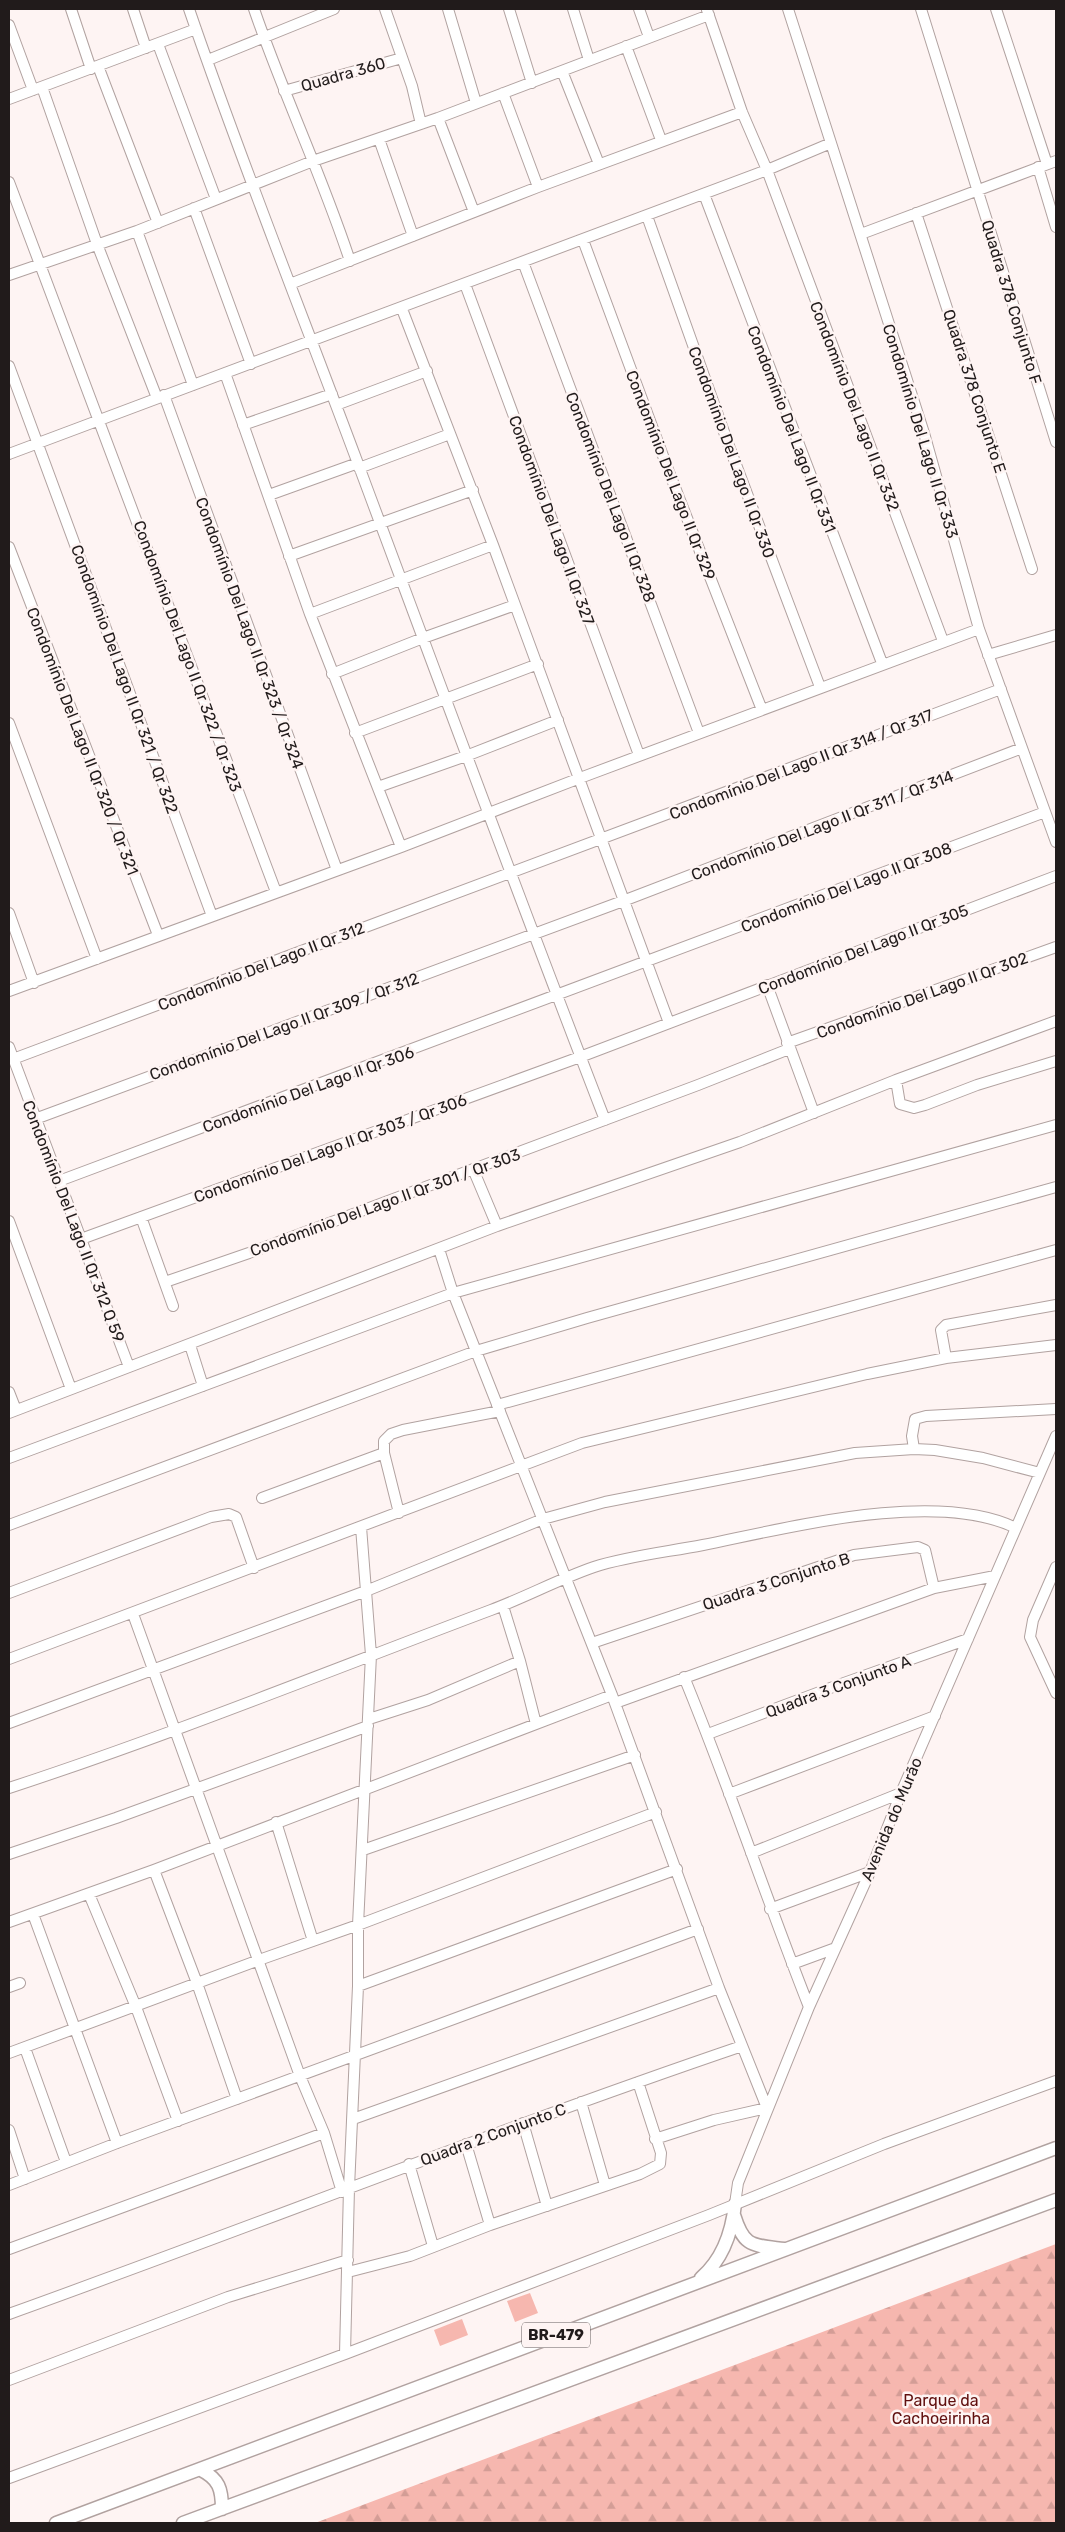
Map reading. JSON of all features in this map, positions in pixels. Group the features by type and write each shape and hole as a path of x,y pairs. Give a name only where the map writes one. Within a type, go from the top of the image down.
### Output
{"main road":[{"name":"BR-479","path":"56,2523 1056,2148"},
{"name":"BR-479","path":"183,2523 1056,2200"},
{"path":"734,2209 740,2233 747,2241 786,2250"},
{"path":"695,2283 712,2268 719,2258 734,2209"},
{"path":"201,2470 210,2475 219,2484 222,2494 222,2509"}],"street":[{"path":"71,9 158,223"},
{"path":"133,9 146,48"},
{"path":"189,9 251,185 332,394 532,934 558,996 605,1120"},
{"path":"254,9 284,90 324,185 350,261"},
{"path":"208,60 318,12 334,9"},
{"path":"385,9 402,58 421,124"},
{"path":"448,9 476,103"},
{"path":"509,9 532,83"},
{"path":"573,9 589,60"},
{"path":"639,9 649,37"},
{"name":"Condomínio Del Lago II Qr 333","path":"788,9 924,433 978,629 1056,842"},
{"name":"Quadra 378 Conjunto F","path":"921,9 1056,442"},
{"path":"996,9 1047,164 1056,227"},
{"path":"9,275 38,263 137,231 313,161 532,83 708,12"},
{"name":"Condomínio Del Lago II Qr 332","path":"708,12 742,112 767,170 944,641"},
{"name":"Condomínio Del Lago II Qr 323 / Qr 324","path":"9,25 38,88 97,244 161,397 337,870"},
{"path":"9,99 196,29"},
{"path":"158,44 216,199"},
{"path":"626,46 662,140"},
{"name":"Quadra 360","path":"284,90 402,58"},
{"path":"562,71 599,164"},
{"path":"503,93 538,187"},
{"path":"290,284 538,187 742,112"},
{"path":"438,118 474,212"},
{"path":"379,139 413,236"},
{"path":"9,454 224,373 311,343 831,144"},
{"path":"861,234 1047,164"},
{"name":"Condomínio Del Lago II Qr 322 / Qr 323","path":"9,182 38,263 100,419 276,892"},
{"name":"Condomínio Del Lago II Qr 331","path":"704,194 882,664"},
{"path":"194,208 251,364"},
{"name":"Quadra 378 Conjunto E","path":"916,213 1032,569"},
{"name":"Condomínio Del Lago II Qr 330","path":"647,216 729,446 820,687"},
{"path":"137,231 192,385"},
{"name":"Condomínio Del Lago II Qr 329","path":"583,240 669,472 762,710"},
{"name":"Condomínio Del Lago II Qr 328","path":"523,262 699,733"},
{"name":"Condomínio Del Lago II Qr 327","path":"465,284 639,755"},
{"path":"402,308 538,664 623,902 669,1023"},
{"name":"Condomínio Del Lago II Qr 321 / Qr 322","path":"9,366 212,916"},
{"path":"336,405 427,372"},
{"path":"224,373 332,674 401,847"},
{"path":"243,425 332,394"},
{"path":"269,495 450,434"},
{"path":"289,556 473,490"},
{"path":"310,614 402,581 493,545"},
{"name":"Condomínio Del Lago II Qr 320 / Qr 321","path":"9,547 158,935"},
{"path":"332,674 423,638 515,605"},
{"path":"9,991 401,847 488,812 978,629"},
{"path":"988,655 1056,635"},
{"path":"355,733 538,664"},
{"name":"Condomínio Del Lago II Qr 314 / Qr 317","path":"509,872 1001,689"},
{"path":"378,787 466,756 558,720"},
{"path":"9,723 97,959"},
{"name":"Condomínio Del Lago II Qr 311 / Qr 314","path":"532,934 623,902 1022,748"},
{"name":"Condomínio Del Lago II Qr 308","path":"558,996 1045,812"},
{"name":"Condomínio Del Lago II Qr 312","path":"13,1059 509,872"},
{"name":"Condomínio Del Lago II Qr 305","path":"580,1057 1056,876"},
{"path":"9,914 34,983"},
{"name":"Condomínio Del Lago II Qr 309 / Qr 312","path":"36,1119 532,934"},
{"name":"Condomínio Del Lago II Qr 302","path":"605,1120 788,1046 1056,947"},
{"path":"767,985 814,1113"},
{"name":"Condomínio Del Lago II Qr 306","path":"59,1181 558,996"},
{"path":"9,1392 12,1411 190,1345 497,1226 740,1142 896,1080 1056,1021"},
{"name":"Condomínio Del Lago II Qr 312 Q 59","path":"9,1047 129,1367"},
{"name":"Condomínio Del Lago II Qr 303 / Qr 306","path":"81,1239 580,1057"},
{"path":"896,1080 900,1104 914,1108 977,1085 1056,1061"},
{"name":"Condomínio Del Lago II Qr 301 / Qr 303","path":"165,1282 249,1253 605,1120"},
{"path":"9,1458 453,1294 1056,1125"},
{"path":"473,1169 497,1226"},
{"path":"9,1525 476,1351 596,1315 1056,1187"},
{"path":"141,1218 173,1306"},
{"path":"9,1221 71,1389"},
{"path":"439,1248 453,1294 614,1698 719,1988 767,2108 714,2120 656,2139"},
{"path":"399,1513 384,1453 384,1441 390,1434 499,1408 1056,1250"},
{"path":"946,1358 941,1330 946,1325 1024,1309 1056,1305"},
{"path":"190,1345 203,1386"},
{"path":"9,1659 133,1614 582,1443 806,1387 946,1358 1056,1345"},
{"path":"914,1449 912,1436 915,1419 926,1416 1056,1409"},
{"name":"Avenida do Murão","path":"734,2209 738,2183 808,2007 870,1872 901,1793 1056,1436"},
{"path":"9,1723 366,1592 543,1520 604,1502 816,1459 855,1453 914,1449 983,1458 1040,1473"},
{"path":"262,1498 384,1453"},
{"path":"9,1788 371,1656 609,1563 826,1520 872,1515 934,1512 965,1514 1004,1522 1016,1528"},
{"path":"9,1593 211,1517 229,1514 236,1517 254,1568"},
{"path":"345,2354 348,2272 346,2190 353,2120 358,1986 358,1925 371,1656 361,1527"},
{"name":"Quadra 3 Conjunto B","path":"592,1643 854,1555 918,1547 925,1550 934,1588"},
{"path":"1056,1567 1033,1620 1030,1637 1056,1693"},
{"path":"9,1922 154,1870 536,1724 614,1698 684,1678 934,1588 995,1576"},
{"path":"503,1606 536,1724"},
{"path":"133,1614 300,2076 346,2190"},
{"name":"Quadra 3 Conjunto A","path":"708,1734 968,1639"},
{"path":"9,1854 197,1788 428,1700 520,1662"},
{"path":"684,1678 708,1734 770,1909 808,2007"},
{"path":"729,1794 935,1716"},
{"path":"363,1850 635,1755"},
{"path":"751,1852 901,1793"},
{"path":"9,2053 358,1925 656,1812"},
{"path":"276,1822 313,1941"},
{"path":"358,1986 676,1869"},
{"path":"154,1870 197,1984 237,2099"},
{"path":"770,1909 870,1872"},
{"path":"89,1894 136,2006 178,2121"},
{"path":"33,1914 117,2143"},
{"path":"9,2185 117,2143 698,1929"},
{"path":"792,1964 833,1949"},
{"path":"9,1987 20,1983"},
{"path":"353,2120 719,1988"},
{"name":"Quadra 2 Conjunto C","path":"9,2314 346,2190 409,2164 742,2046"},
{"path":"25,2048 66,2162"},
{"path":"9,2478 734,2209 884,2144 1056,2081"},
{"path":"348,2272 389,2263 490,2225 652,2169 660,2164 661,2153 638,2082"},
{"path":"581,2102 605,2185"},
{"path":"524,2123 547,2206"},
{"path":"9,2130 25,2179"},
{"path":"9,2249 324,2133"},
{"path":"466,2144 490,2225"},
{"path":"409,2164 433,2246"},
{"path":"9,2380 228,2297 348,2260"}],"green space":[{"name":"Parque da Cachoeirinha","path":"1056,2244 1056,2523 315,2523"},
{"path":"530,2293 538,2313 515,2322 507,2301"},
{"path":"462,2319 468,2335 440,2346 434,2330"}]}
